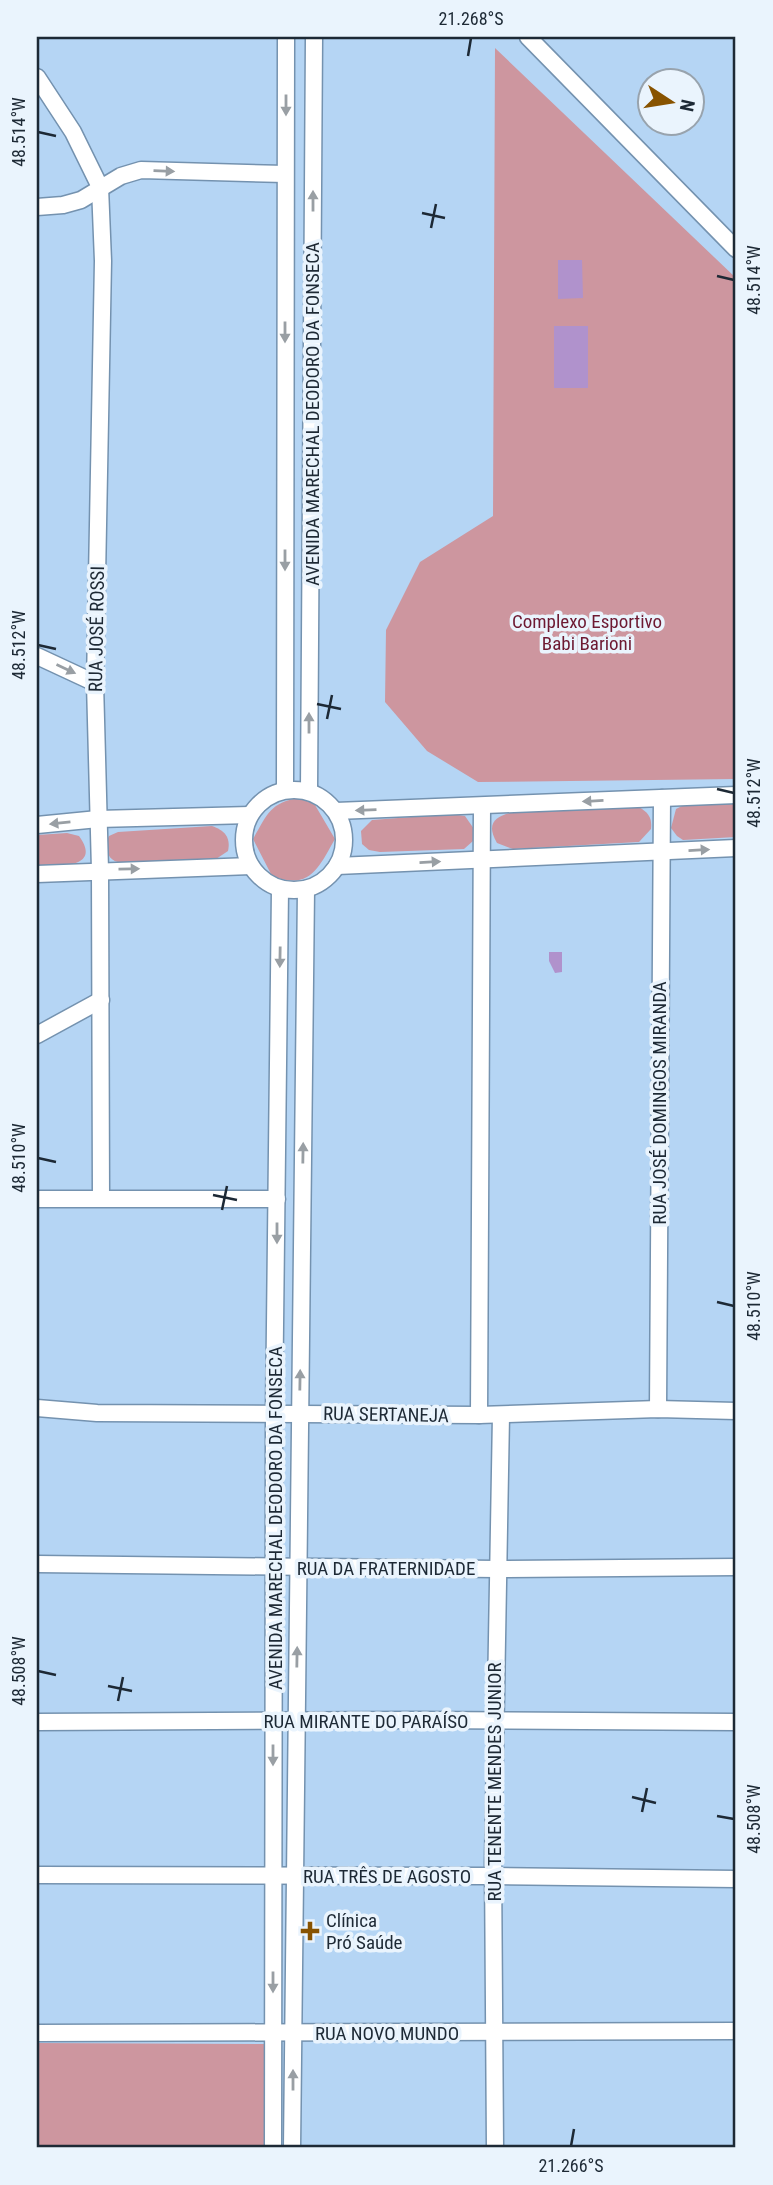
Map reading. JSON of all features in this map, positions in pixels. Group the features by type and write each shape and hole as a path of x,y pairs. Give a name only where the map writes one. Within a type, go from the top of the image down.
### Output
{"street":[{"name":"AVENIDA MARECHAL DEODORO DA FONSECA","path":"285,790 286,37"},
{"name":"AVENIDA MARECHAL DEODORO DA FONSECA","path":"309,791 314,37"},
{"path":"528,37 736,249"},
{"name":"RUA JOSÉ ROSSI","path":"37,77 73,132 100,187 103,261 95,683 100,870 101,1198"},
{"path":"37,207 63,205 81,200 121,176 141,170 285,174"},
{"path":"37,656 95,683"},
{"path":"285,790 309,791 324,799 336,811 345,844 337,866 324,881 306,889 280,889 260,877 251,866 244,841 245,827 259,803 271,794 285,790"},
{"path":"336,811 736,795"},
{"name":"RUA JOSÉ DOMINGOS MIRANDA","path":"658,1409 662,798"},
{"path":"479,1415 482,806"},
{"path":"37,825 97,819 250,815"},
{"path":"337,866 736,848"},
{"path":"37,874 251,866"},
{"name":"AVENIDA MARECHAL DEODORO DA FONSECA","path":"273,2148 274,1412 280,889"},
{"name":"AVENIDA MARECHAL DEODORO DA FONSECA","path":"292,2148 306,889"},
{"path":"37,1035 101,1000"},
{"path":"37,1199 277,1199"},
{"name":"RUA SERTANEJA","path":"37,1408 97,1413 479,1415 658,1409 736,1411"},
{"name":"RUA TENENTE MENDES JUNIOR","path":"495,2148 494,1720 500,1415"},
{"name":"RUA DA FRATERNIDADE","path":"37,1564 496,1569 736,1567"},
{"name":"RUA MIRANTE DO PARAÍSO","path":"37,1722 736,1722"},
{"name":"RUA TRÊS DE AGOSTO","path":"37,1875 736,1879"},
{"name":"RUA NOVO MUNDO","path":"37,2034 736,2031"}],"green space":[{"name":"Complexo Esportivo Babi Barioni","path":"495,48 736,278 736,779 478,782 427,751 385,702 386,630 420,562 493,516"},
{"path":"300,798 315,805 335,839 312,874 296,880 285,880 272,876 253,839 270,811 282,803"},
{"path":"736,803 736,837 683,840 671,828 676,809 684,805"},
{"path":"639,807 649,816 651,829 639,842 513,849 497,843 492,831 497,819 513,812"},
{"path":"451,814 465,816 474,829 473,841 464,849 380,852 369,850 362,844 361,831 372,820"},
{"path":"212,826 223,832 228,842 228,851 216,859 122,863 110,857 105,844 109,836 118,832"},
{"path":"67,833 79,836 85,847 82,860 74,864 37,867 37,835"},
{"path":"37,2043 264,2044 265,2148 37,2148"}],"shaded area":[{"path":"558,260 582,260 583,298 558,299"},
{"path":"554,326 588,326 588,388 554,388"},
{"path":"549,952 562,952 562,972 555,973 549,961"}],"place":[{"name":"Clínica Pró Saúde","path":"310,1931"}]}
